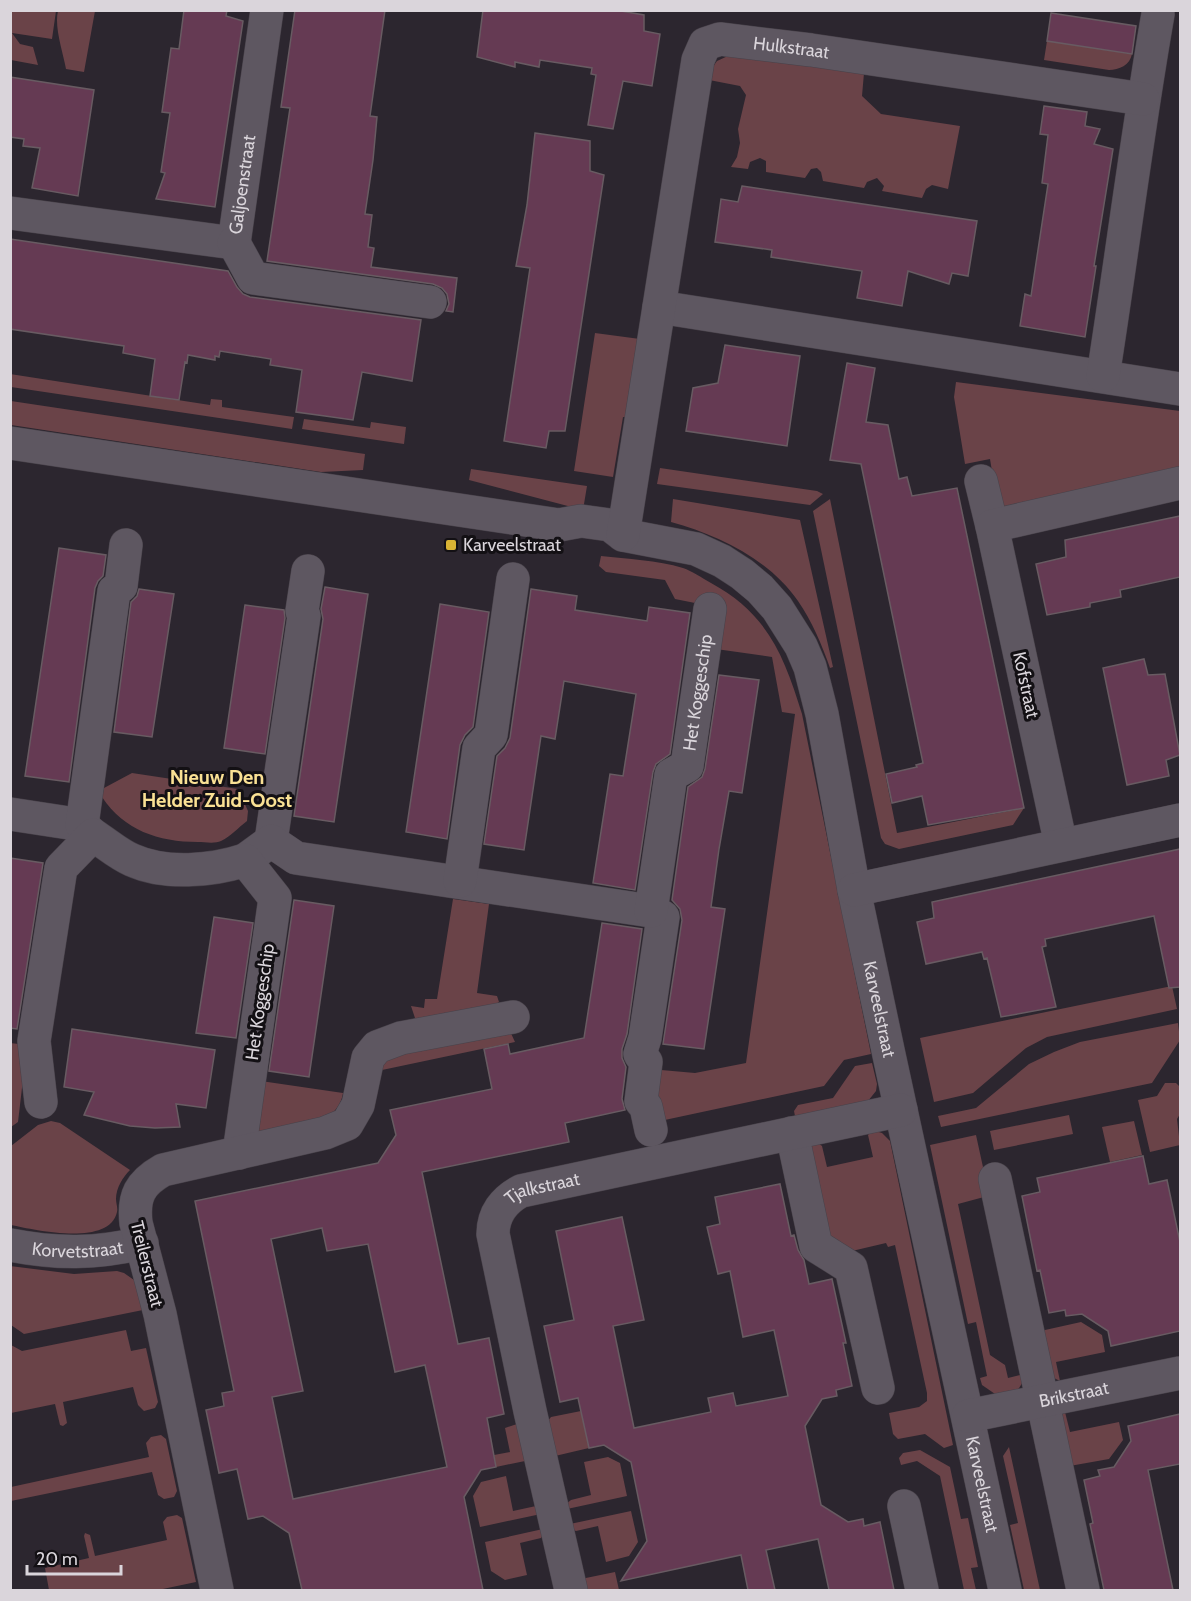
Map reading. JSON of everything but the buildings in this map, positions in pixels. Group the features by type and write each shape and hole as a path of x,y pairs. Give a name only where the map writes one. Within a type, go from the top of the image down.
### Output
{"street":[{"name":"Galjoenstraat","path":"10,213 234,243 267,10"},
{"path":"1103,376 1127,226 1143,99 1158,14"},
{"name":"Hulkstraat","path":"623,535 698,60 705,44 720,39 1143,99"},
{"path":"234,243 253,278 430,302"},
{"path":"659,308 1180,389"},
{"name":"Karveelstraat","path":"10,443 559,525 581,521 610,525 623,535 696,549 722,561 760,589 777,608 790,627 810,667 822,714 854,890 1005,1590"},
{"name":"Kofstraat","path":"981,481 1061,845"},
{"path":"992,526 1180,483"},
{"path":"41,1102 34,1041 62,868 88,830 114,591 120,586 126,545"},
{"path":"258,851 304,616 302,611 308,571"},
{"path":"460,881 479,748 491,735 513,579"},
{"name":"Het Koggeschip","path":"651,911 671,775 687,766 710,609"},
{"path":"10,814 88,830 132,860 177,871 228,866 258,851 651,911 663,917 645,1038 640,1054 646,1062 641,1101 646,1107 651,1130"},
{"path":"854,890 1180,820"},
{"name":"Het Koggeschip","path":"239,1153 275,898 258,851"},
{"name":"Treilerstraat","path":"217,1590 162,1324 136,1223 134,1208 137,1196 148,1179 164,1170 325,1133 347,1124 357,1105 368,1058 377,1047 401,1038 513,1017"},
{"name":"Tjalkstraat","path":"571,1590 493,1234 493,1225 501,1206 521,1191 901,1110"},
{"path":"792,1133 816,1246 851,1268 878,1388"},
{"path":"995,1179 1083,1590"},
{"name":"Korvetstraat","path":"10,1245 71,1253 123,1248 142,1243"},
{"name":"Brikstraat","path":"968,1416 1180,1373"},
{"path":"904,1506 922,1590"}],"shaded area":[{"path":"10,11 56,11 52,39 12,33 20,44 33,47 38,65 11,60"},
{"path":"58,11 95,11 84,72 66,69 58,32"},
{"path":"1047,41 1132,54 1123,66 1109,70 1044,60"},
{"path":"730,55 864,73 862,96 881,114 960,126 948,189 932,185 926,189 922,198 882,191 884,186 877,178 867,182 864,188 823,181 821,172 817,168 811,169 805,178 766,172 766,161 760,158 750,162 748,169 731,167 737,157 740,143 738,129 746,95 740,86 704,79 717,61"},
{"path":"595,333 640,339 630,418 623,417 613,477 574,471"},
{"path":"10,374 210,405 211,399 222,400 222,407 294,417 292,429 11,387"},
{"path":"956,382 1180,411 1180,474 999,514 990,459 965,464 954,397"},
{"path":"11,401 365,454 363,470 321,472 11,425"},
{"path":"304,419 370,428 371,422 406,427 404,444 302,429"},
{"path":"660,468 817,491 823,494 810,505 657,484"},
{"path":"471,469 587,486 583,510 469,480"},
{"path":"673,499 800,520 833,667 830,668 808,617 786,586 773,573 741,551 707,534 671,522"},
{"path":"830,499 897,833 1024,808 1013,825 899,849 885,844 881,838 813,511"},
{"path":"601,556 652,561 683,568 731,595 747,608 771,638 788,673 802,714 871,1054 844,1060 824,1086 660,1121 650,1069 695,1073 746,1063 795,714 782,712 772,657 716,649 720,608 675,599 665,580 606,572 599,566"},
{"path":"132,773 238,789 248,811 247,821 228,837 216,842 169,840 143,832 121,818 102,797 104,788"},
{"path":"453,899 489,904 477,993 497,996 499,1002 495,1005 418,1021 411,1006 424,1008 425,999 437,999"},
{"path":"1172,986 1177,1009 1047,1037 1026,1048 973,1093 934,1102 920,1038"},
{"path":"1178,1023 1180,1040 1152,1083 941,1127 938,1116 976,1108 1029,1064 1054,1052 1080,1042"},
{"path":"509,1029 515,1042 382,1070 381,1059"},
{"path":"10,1043 27,1045 18,1122 11,1127"},
{"path":"872,1063 877,1084 876,1091 864,1106 796,1121 794,1111 798,1105 833,1098 855,1066"},
{"path":"254,1080 343,1093 338,1107 327,1118 244,1137"},
{"path":"1165,1083 1176,1083 1180,1087 1180,1114 1177,1119 1180,1145 1150,1152 1138,1100 1157,1096"},
{"path":"1069,1115 1073,1134 994,1150 990,1131"},
{"path":"51,1121 60,1123 130,1170 122,1179 117,1191 117,1212 111,1223 100,1230 70,1234 11,1225 11,1146 38,1125"},
{"path":"1134,1121 1142,1155 1110,1162 1102,1127"},
{"path":"872,1130 882,1133 890,1141 953,1445 944,1448 925,1434 898,1439 893,1434 889,1413 919,1407 927,1401 895,1245 888,1247 886,1243 852,1251 823,1232 807,1153 813,1144 818,1143 822,1146 827,1167 873,1157 868,1135"},
{"path":"976,1135 988,1190 984,1197 958,1204 990,1355 1005,1365 1008,1378 1024,1374 1024,1380 1016,1393 998,1396 982,1385 980,1378 987,1376 976,1322 968,1324 930,1145"},
{"path":"10,1266 74,1274 117,1271 124,1273 134,1280 143,1310 24,1334 11,1325"},
{"path":"1081,1322 1102,1335 1105,1352 1056,1362 1060,1381 1054,1378 1036,1332"},
{"path":"126,1330 131,1351 146,1348 158,1402 155,1408 144,1411 138,1405 133,1387 63,1402 67,1423 63,1426 60,1425 55,1404 11,1413 11,1345 22,1351"},
{"path":"581,1411 589,1448 555,1456 547,1422 551,1417"},
{"path":"1065,1412 1070,1432 1119,1422 1123,1440 1109,1459 1064,1467 1060,1416"},
{"path":"517,1424 530,1460 496,1467 494,1455 510,1452 505,1428"},
{"path":"161,1435 166,1439 177,1491 174,1497 164,1499 158,1495 152,1472 11,1501 11,1487 149,1457 146,1443 151,1437"},
{"path":"1009,1447 1040,1590 1024,1590 1010,1525 1018,1523 1003,1456"},
{"path":"920,1450 950,1467 961,1519 968,1518 978,1567 971,1568 976,1590 964,1590 940,1476 917,1461 901,1465 899,1458 903,1453"},
{"path":"608,1457 620,1463 627,1496 567,1509 566,1504 571,1500 591,1495 584,1462"},
{"path":"506,1476 513,1511 536,1506 541,1514 480,1527 473,1496 481,1482"},
{"path":"631,1511 638,1542 629,1556 606,1562 598,1526 576,1531 571,1529 570,1524"},
{"path":"177,1515 182,1518 196,1582 158,1590 49,1590 45,1568 89,1558 85,1533 90,1535 95,1556 167,1540 163,1522 167,1517"},
{"path":"543,1529 544,1533 541,1538 520,1543 527,1575 505,1580 491,1571 485,1542"},
{"path":"615,1572 619,1590 584,1590 581,1579"}],"place":[{"name":"Karveelstraat","path":"451,545"}],"district":[{"name":"Nieuw Den Helder Zuid-Oost","path":"217,788"}]}
